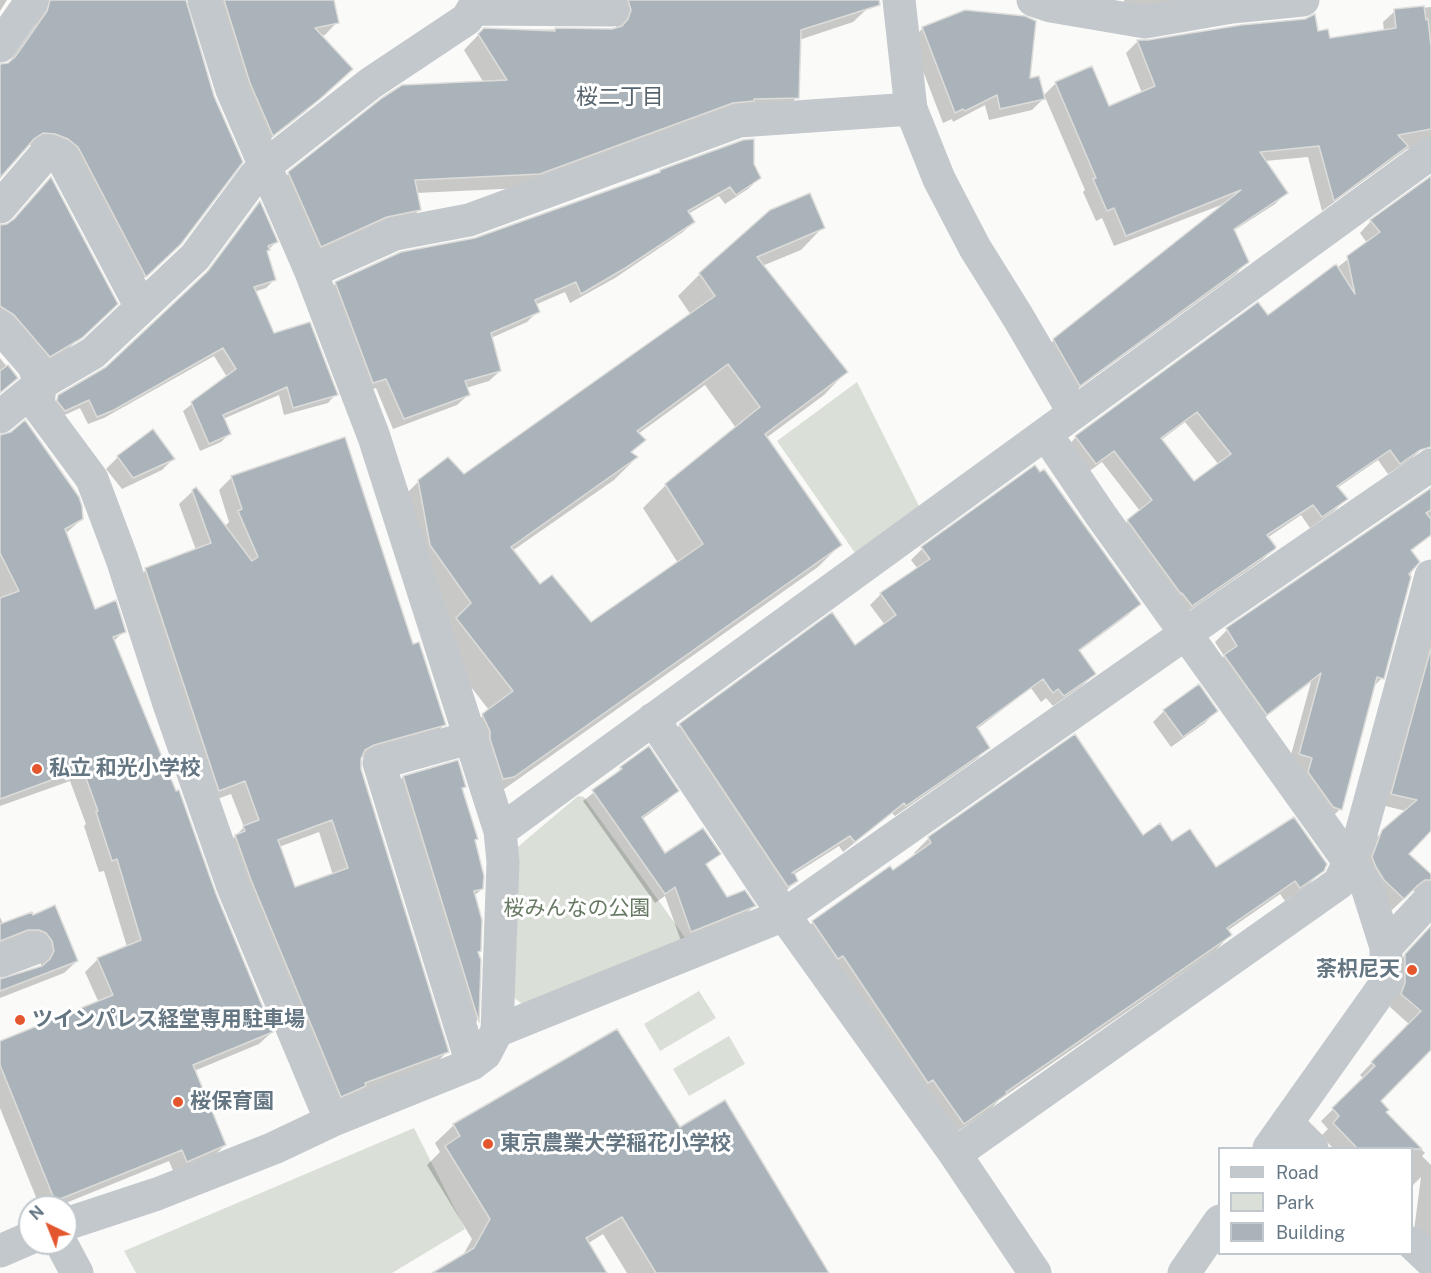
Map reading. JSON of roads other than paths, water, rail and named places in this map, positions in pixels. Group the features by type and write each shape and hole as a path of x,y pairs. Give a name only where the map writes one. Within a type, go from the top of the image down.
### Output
{"street":[{"path":"0,46 32,0"},
{"path":"78,1220 157,1194 274,1148 332,1121 472,1064 485,1054 497,1031 503,862 500,831 472,737 374,437 311,272 232,90 204,0"},
{"path":"898,0 911,109 939,179 975,248 1074,413"},
{"path":"1033,0 1051,6 1145,22 1232,7 1304,0"},
{"path":"0,417 40,384 93,353 195,257 254,177 265,166 371,82 467,19 476,5 612,10"},
{"path":"311,272 395,234 469,220 739,121 911,109"},
{"path":"0,207 48,152 61,156 141,307"},
{"path":"500,831 1431,153"},
{"path":"0,327 33,366 40,384 38,406 92,479 122,559 169,704 233,887 332,1121"},
{"path":"1046,435 1185,634 1367,887 1386,947 1386,983 1278,1136 1307,1147"},
{"path":"497,1031 784,915 1431,465"},
{"path":"955,1154 1339,883 1359,841 1431,576"},
{"path":"652,719 784,915 955,1154 1035,1273"},
{"path":"472,737 379,763 472,1064"},
{"path":"1386,947 1431,898"},
{"path":"0,961 34,948"},
{"path":"1184,1273 1218,1224"},
{"path":"0,1251 18,1243"},
{"path":"1413,1244 1431,1261"},
{"path":"67,1255 77,1273"}],"place":[{"name":"私立 和光小学校","path":"37,769"},
{"name":"荼枳尼天","path":"1412,970"},
{"name":"ツインパレス経堂専用駐車場","path":"20,1020"},
{"name":"桜保育園","path":"178,1102"},
{"name":"東京農業大学稲花小学校","path":"488,1144"}],"district":[{"name":"桜二丁目","path":"620,97"}],"park label":[{"name":"桜みんなの公園","path":"577,909"}]}
